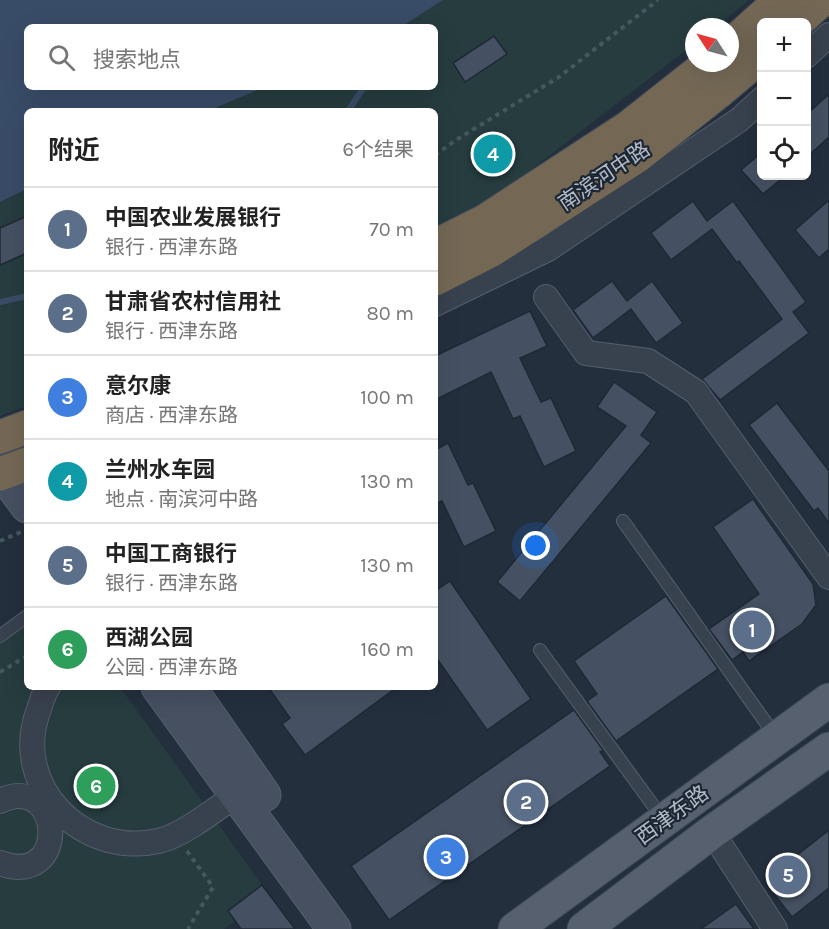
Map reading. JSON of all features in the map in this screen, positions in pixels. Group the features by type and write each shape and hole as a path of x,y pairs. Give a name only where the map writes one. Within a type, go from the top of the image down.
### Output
{"highway":[{"path":"739,38 781,0"},
{"path":"801,18 821,0"},
{"name":"南滨河中路","path":"438,277 492,250 636,157 757,59"},
{"name":"南滨河中路","path":"438,244 484,221 629,127 699,72"}],"main road":[{"path":"12,454 24,496"},
{"path":"160,690 334,929"},
{"path":"191,690 358,929"},
{"name":"西津东路","path":"515,929 829,700"},
{"name":"西津东路","path":"584,929 712,832 829,749"}],"street":[{"path":"811,52 829,35"},
{"path":"438,303 548,249 739,120 757,104"},
{"path":"546,297 586,353 648,361 696,392 829,577"},
{"path":"4,869 25,867 37,861 47,851 52,838 48,807 34,767 32,727 47,690"},
{"path":"0,801 22,797 48,807 81,830 119,843 159,841 195,824 237,795"},
{"path":"712,832 775,929"}],"lane":[{"path":"623,521 776,738"},
{"path":"0,636 24,618"},
{"path":"540,650 664,820"}],"path":[{"path":"438,153 559,77 658,0"},
{"path":"0,541 24,530"},
{"path":"0,672 24,658"},
{"path":"175,833 213,887 188,929"}],"green space":[{"path":"443,0 749,0 727,18 685,18 685,51 497,196 438,225 438,108 215,108 258,90 438,90 438,24 406,24"},
{"path":"24,190 24,407 0,416 0,202"},
{"path":"24,613 24,690 122,690 262,885 228,911 235,921 224,929 0,929 0,630"}],"water":[{"path":"0,0 443,0 406,24 24,24 24,90 258,90 215,108 24,108 24,190 0,202"}],"building":[{"path":"494,36 507,54 465,82 453,63"},
{"path":"829,94 829,137 811,153 811,126 811,110"},
{"path":"757,156 757,180 780,180 763,194 741,170"},
{"path":"829,200 829,249 819,258 795,230"},
{"path":"693,201 707,221 733,201 806,302 793,312 809,333 720,400 702,379 782,319 712,229 671,260 651,233"},
{"path":"24,217 24,254 0,265 0,228"},
{"path":"612,281 627,301 652,281 683,323 656,343 631,309 593,338 573,310"},
{"path":"530,311 547,346 520,358 541,402 551,398 576,451 544,467 520,416 513,419 491,372 438,398 438,355"},
{"path":"614,382 657,412 641,435 651,443 520,601 497,582 626,426 597,407"},
{"path":"777,403 829,471 829,523 818,508 814,511 749,425"},
{"path":"448,443 468,485 473,483 496,531 464,547 442,501 438,503 438,448"},
{"path":"753,499 813,584 816,605 802,624 749,661 743,652 732,660 709,629 759,594 713,527"},
{"path":"450,581 531,699 487,730 438,660 438,589"},
{"path":"666,596 718,669 616,741 587,701 597,694 574,661"},
{"path":"270,690 393,690 305,755 282,724 290,718"},
{"path":"574,710 603,750 600,752 610,766 389,920 351,866"},
{"path":"829,830 829,888 792,917 764,881"},
{"path":"262,885 295,929 241,929 228,911"},
{"path":"736,904 754,929 701,929"}],"waterway":[{"path":"350,108 362,90"},
{"path":"0,302 24,297"}],"place":[{"name":"兰州水车园","path":"493,154"},
{"name":"中国农业发展银行","path":"752,630"},
{"name":"西湖公园","path":"96,786"},
{"name":"甘肃省农村信用社","path":"526,802"},
{"name":"意尔康","path":"446,857"},
{"name":"中国工商银行","path":"788,875"}]}
